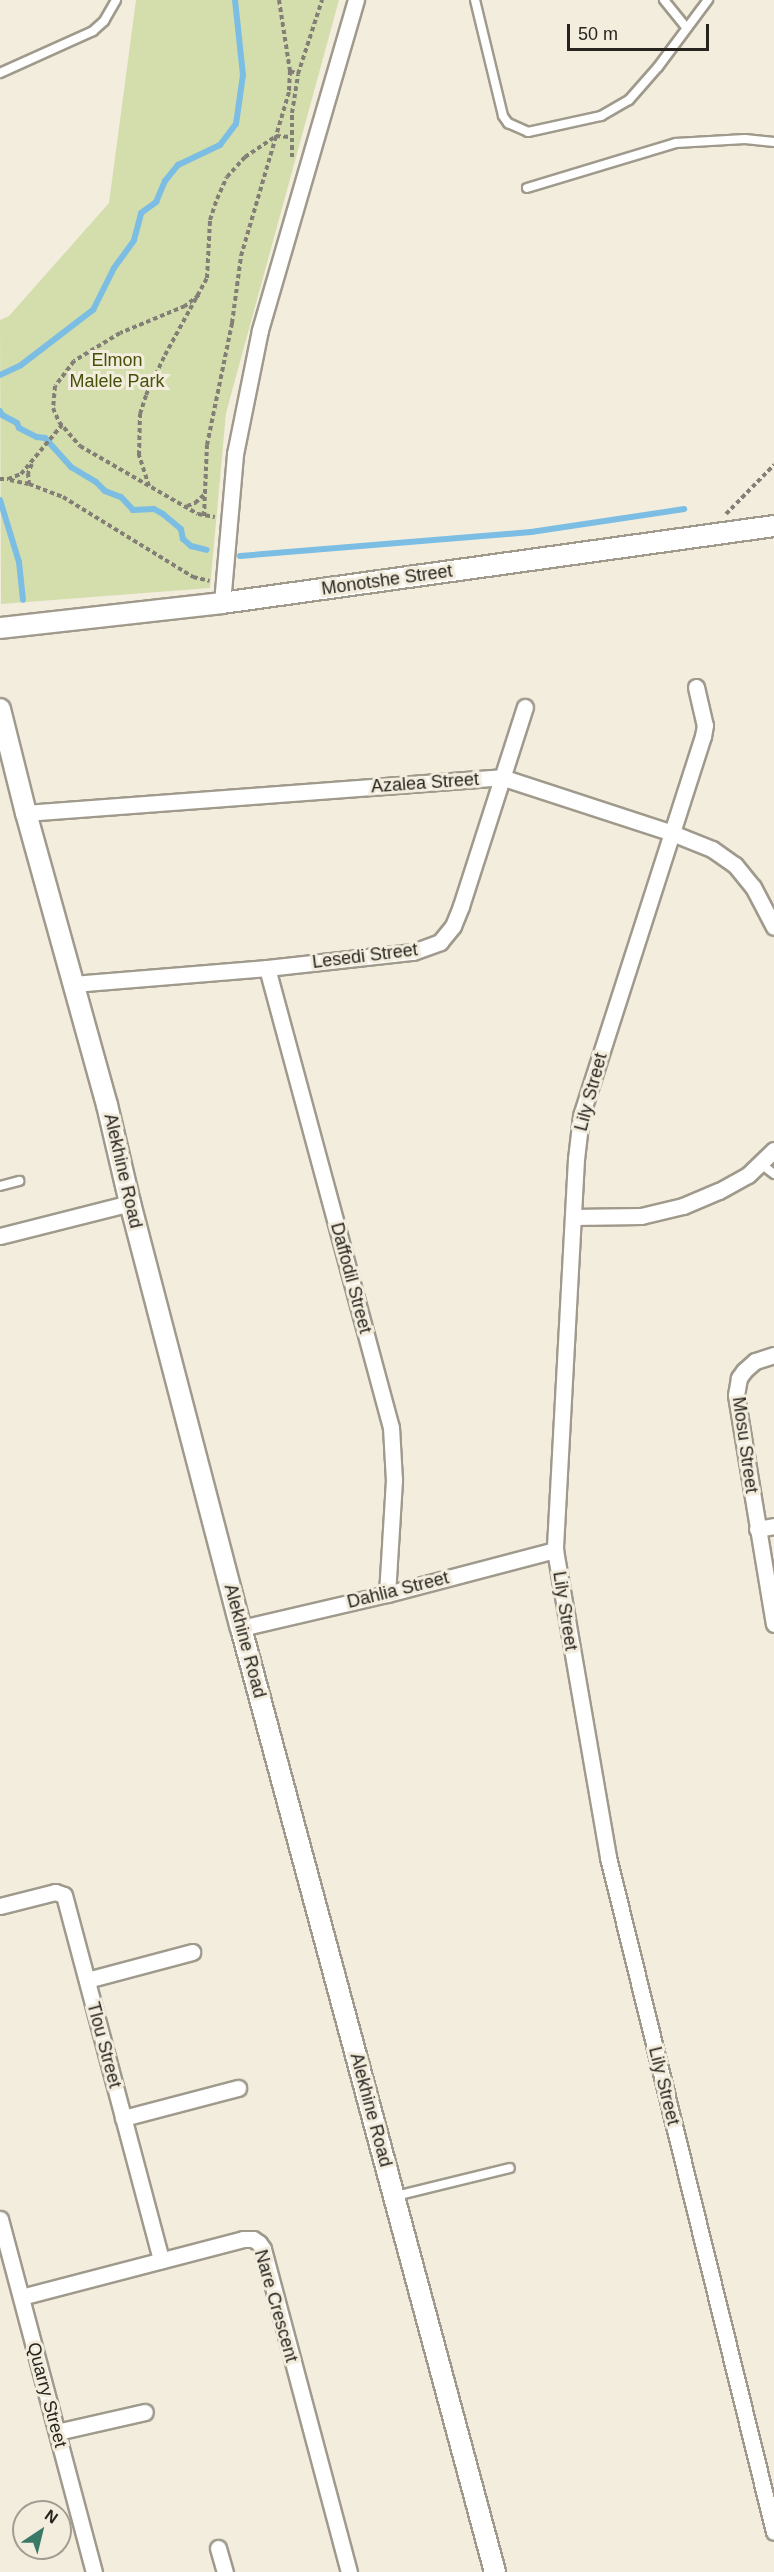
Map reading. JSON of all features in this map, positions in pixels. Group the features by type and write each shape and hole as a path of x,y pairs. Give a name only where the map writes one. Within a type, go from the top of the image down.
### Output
{"street":[{"path":"223,594 235,454 260,330 356,0"},
{"name":"Monotshe Street","path":"0,628 223,594 774,526"},
{"name":"Lily Street","path":"696,687 705,725 704,736 581,1116 576,1159 555,1550 608,1857 774,2532"},
{"name":"Lesedi Street","path":"73,984 267,968 413,952 440,942 453,926 525,707"},
{"name":"Alekhine Road","path":"0,709 26,813 107,1105 130,1203 241,1628 495,2572"},
{"name":"Azalea Street","path":"26,813 501,777 672,833 712,849 735,865 753,887 774,927"},
{"name":"Daffodil Street","path":"267,968 391,1427 394,1480 387,1594"},
{"path":"573,1217 641,1216 682,1206 719,1191 748,1174 774,1150"},
{"path":"0,1236 130,1203"},
{"name":"Mosu Street","path":"774,1355 749,1365 739,1378 736,1395 774,1624"},
{"path":"757,1528 774,1526"},
{"name":"Dahlia Street","path":"241,1628 387,1594 555,1550"},
{"name":"Tlou Street","path":"0,1906 55,1892 64,1895 161,2260"},
{"path":"87,1980 192,1952"},
{"path":"123,2118 238,2088"},
{"name":"Quarry Street","path":"0,2219 94,2572"},
{"name":"Nare Crescent","path":"21,2297 243,2239 253,2239 261,2245 349,2572"},
{"path":"57,2432 145,2412"},
{"path":"218,2548 225,2572"}],"lane":[{"path":"0,73 93,31 104,21 116,0"},
{"path":"475,0 500,109 508,123 528,132 563,126 616,109 639,90 708,0"},
{"path":"664,0 687,28"},
{"path":"527,188 676,142 745,139 774,142"},
{"path":"760,1163 774,1174"},
{"path":"0,1186 19,1181"},
{"path":"394,2196 510,2168"}],"path":[{"path":"204,516 207,445 232,323 241,256 289,92 290,71 279,0"},
{"path":"292,163 290,137 298,74 322,0"},
{"path":"290,71 298,74"},
{"path":"150,487 139,455 140,414 161,363 207,278 210,220 227,177 245,157 276,136 290,137"},
{"path":"199,295 185,306 120,333 74,361 55,386 53,408 62,425 81,446 183,506 204,516 229,518"},
{"path":"29,484 28,473 32,464 57,428 62,425"},
{"path":"8,479 21,474 32,464"},
{"path":"722,522 727,512 774,465"},
{"path":"0,479 29,484 63,497 223,594"},
{"path":"183,506 195,503 204,495"}],"green space":[{"name":"Elmon Malele Park","path":"136,0 339,0 226,413 210,588 1,604 0,320 9,316 109,203"}],"waterway":[{"path":"0,375 21,365 93,310 114,268 134,240 141,213 156,202 165,181 178,165 220,145 236,124 243,75 235,0"},
{"path":"0,411 2,415 17,423 19,428 37,437 45,438 71,467 96,482 105,491 121,497 133,510 154,509 181,529 183,539 191,546 207,550"},
{"path":"0,500 19,562 23,600"},
{"path":"240,556 531,532 684,509"}]}
